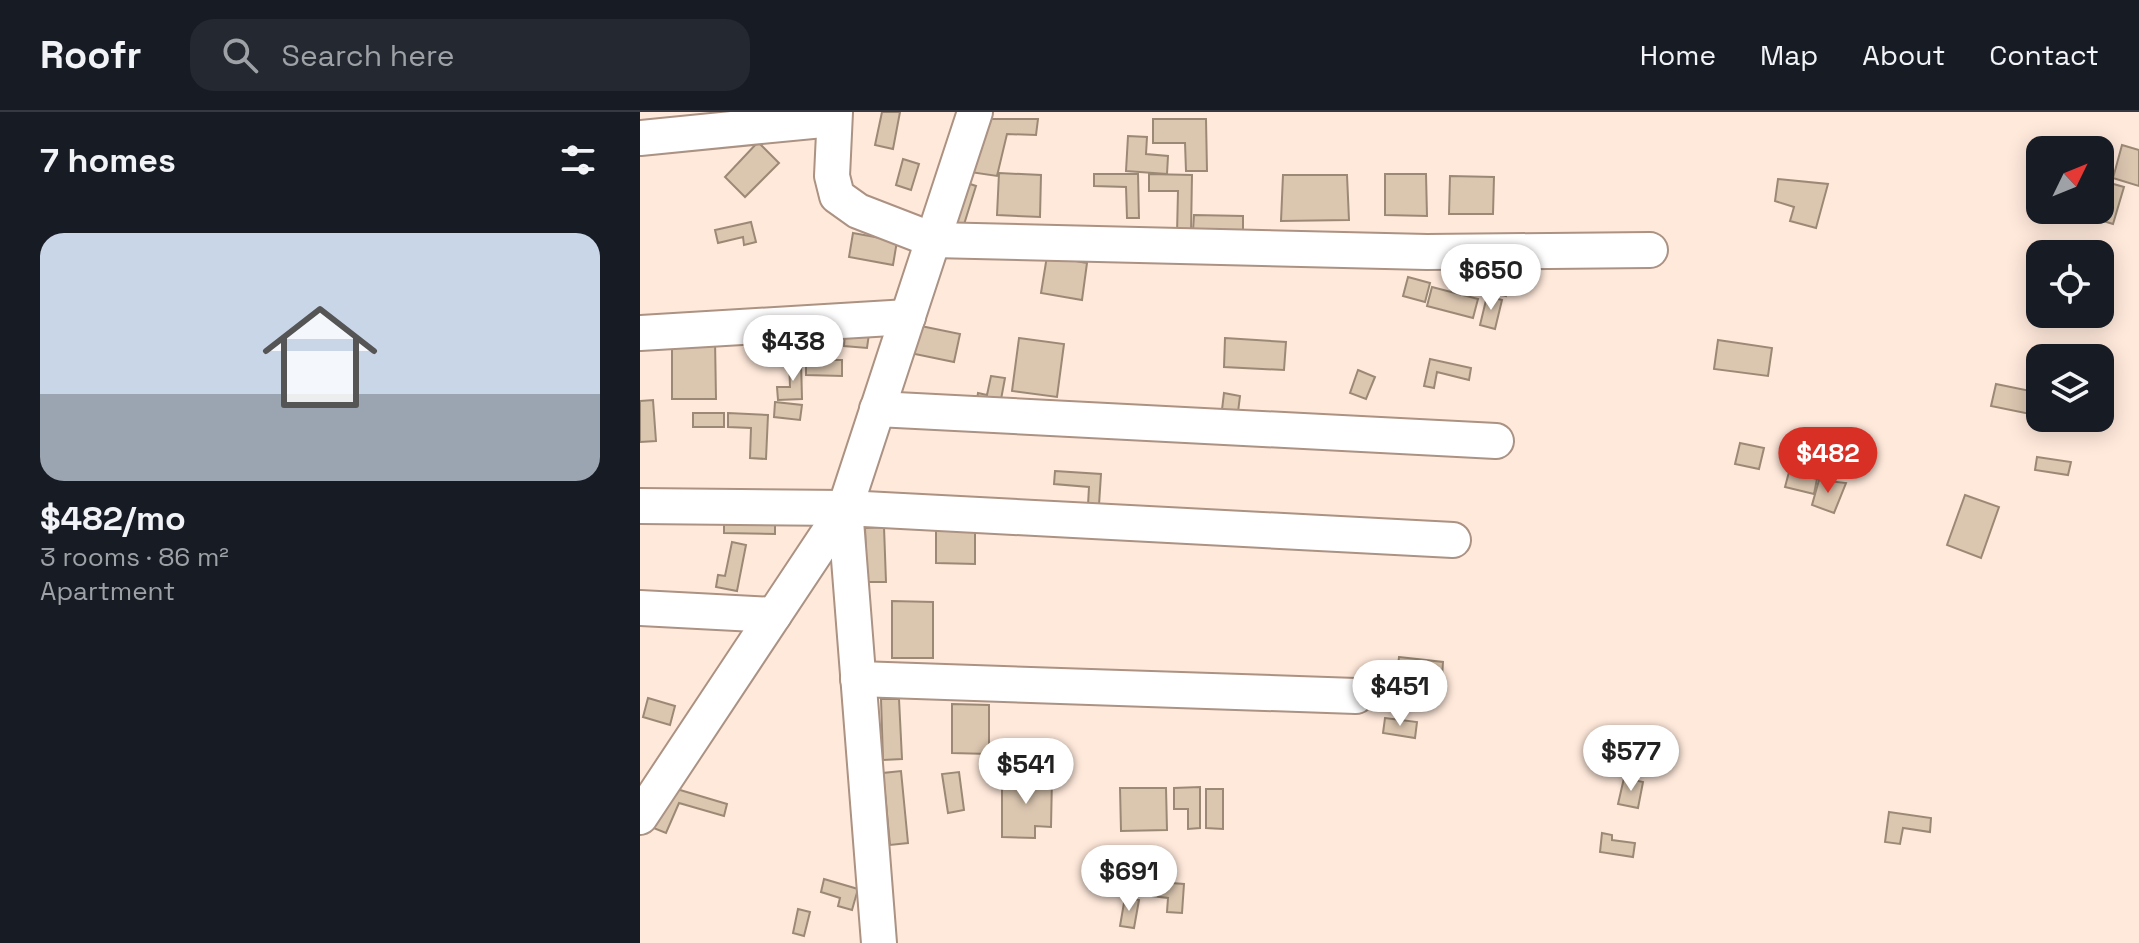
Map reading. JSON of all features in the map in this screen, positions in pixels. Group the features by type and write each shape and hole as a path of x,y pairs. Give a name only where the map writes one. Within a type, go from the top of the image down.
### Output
{"street":[{"path":"640,817 845,508 975,112"},
{"path":"640,138 834,116 832,176 837,196 858,211 933,240 1427,252 1650,250"},
{"path":"640,333 908,317"},
{"path":"877,409 1496,441"},
{"path":"640,506 845,508 1453,540"},
{"path":"845,508 879,943"},
{"path":"640,608 774,615"},
{"path":"858,679 1356,696"}],"building":[{"path":"882,112 900,112 893,149 875,145"},
{"path":"984,119 1038,119 1036,135 1007,134 997,176 970,172"},
{"path":"1153,119 1206,119 1207,171 1186,171 1185,143 1153,143"},
{"path":"1128,136 1147,137 1146,154 1168,156 1167,174 1126,171"},
{"path":"758,142 779,163 745,197 725,177"},
{"path":"2122,145 2139,150 2139,186 2114,178"},
{"path":"903,159 919,164 911,190 896,185"},
{"path":"999,173 1041,175 1040,217 997,215"},
{"path":"1094,174 1138,174 1139,218 1127,218 1126,187 1094,186"},
{"path":"1149,174 1192,175 1191,234 1177,234 1178,191 1149,191"},
{"path":"1385,174 1426,174 1427,216 1385,215"},
{"path":"1283,175 1347,175 1349,220 1281,221"},
{"path":"1450,176 1494,177 1493,214 1449,214"},
{"path":"1778,179 1828,184 1816,228 1790,221 1794,207 1775,201"},
{"path":"961,181 976,186 961,234 946,229"},
{"path":"2114,184 2124,187 2114,221"},
{"path":"1194,215 1243,216 1243,240 1193,231"},
{"path":"751,222 756,242 744,245 743,237 718,243 715,230"},
{"path":"853,233 897,241 893,265 849,257"},
{"path":"1047,256 1087,263 1082,300 1041,293"},
{"path":"1496,269 1512,273 1506,296 1490,292"},
{"path":"1408,277 1430,283 1425,302 1403,296"},
{"path":"1432,287 1478,299 1473,318 1427,306"},
{"path":"1487,296 1502,300 1495,329 1480,325"},
{"path":"916,325 960,334 954,362 910,353"},
{"path":"845,332 869,334 867,348 844,346"},
{"path":"1019,338 1064,344 1057,397 1012,391"},
{"path":"1225,338 1286,342 1284,370 1224,367"},
{"path":"715,339 716,399 672,399 672,340"},
{"path":"1718,340 1772,348 1768,376 1714,369"},
{"path":"789,359 801,359 802,399 778,400 777,387 790,387"},
{"path":"1430,359 1471,368 1469,380 1437,372 1434,388 1424,386"},
{"path":"806,360 842,360 842,376 806,375"},
{"path":"1358,370 1375,377 1366,399 1350,393"},
{"path":"991,376 1005,378 999,410 976,406 978,393 987,395"},
{"path":"1996,384 2026,390 2026,413 1991,406"},
{"path":"1224,393 1240,396 1237,420 1221,418"},
{"path":"653,400 656,441 640,442 640,401"},
{"path":"775,402 802,405 800,420 774,417"},
{"path":"693,413 724,413 724,427 693,427"},
{"path":"728,413 768,415 766,459 750,458 751,428 728,427"},
{"path":"1740,443 1764,448 1759,469 1735,464"},
{"path":"2037,457 2071,462 2068,475 2035,470"},
{"path":"1055,471 1101,474 1099,505 1088,505 1089,487 1054,484"},
{"path":"1789,472 1817,479 1814,494 1785,487"},
{"path":"1819,480 1846,483 1834,513 1812,505"},
{"path":"1965,495 1999,507 1981,558 1947,545"},
{"path":"724,517 775,518 775,534 724,533"},
{"path":"884,527 886,582 867,582 865,528"},
{"path":"936,529 975,530 975,564 936,563"},
{"path":"732,542 746,545 737,591 716,587 718,575 725,576"},
{"path":"892,601 933,602 933,658 892,658"},
{"path":"1399,657 1443,662 1442,678 1397,673"},
{"path":"648,698 675,706 670,725 643,717"},
{"path":"881,699 899,699 902,759 883,760"},
{"path":"952,704 989,705 989,754 952,753"},
{"path":"1385,718 1417,722 1415,738 1383,733"},
{"path":"901,771 908,843 890,845 883,773"},
{"path":"959,772 964,810 948,813 942,774"},
{"path":"1002,777 1052,778 1051,827 1035,826 1035,838 1002,837"},
{"path":"1624,778 1643,782 1638,808 1618,804"},
{"path":"670,787 727,804 724,816 679,803 666,833 651,827"},
{"path":"1200,787 1200,828 1188,829 1188,809 1174,809 1174,788"},
{"path":"1120,788 1166,788 1167,830 1121,831"},
{"path":"1206,789 1223,789 1223,829 1206,828"},
{"path":"1889,812 1931,818 1930,832 1903,828 1900,844 1885,842"},
{"path":"1602,833 1612,835 1612,840 1635,843 1633,857 1600,852"},
{"path":"824,879 858,889 852,910 838,906 840,898 821,892"},
{"path":"1144,881 1184,884 1182,913 1167,912 1168,898 1143,895"},
{"path":"1125,897 1139,900 1134,928 1120,926"},
{"path":"798,909 810,912 804,936 793,933"}]}
